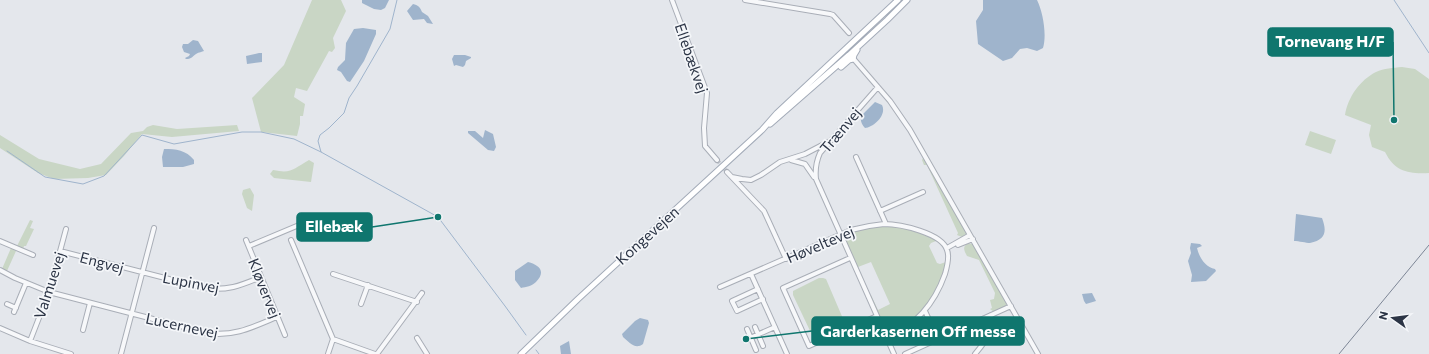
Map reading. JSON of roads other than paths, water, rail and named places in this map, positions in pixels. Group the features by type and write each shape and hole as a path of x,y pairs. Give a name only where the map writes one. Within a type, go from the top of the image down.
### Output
{"main road":[{"path":"851,57 850,49 878,24 898,0"},
{"name":"Kongevejen","path":"517,354 762,130 777,113 898,0"},
{"path":"851,57 861,44 907,0"},
{"path":"835,60 844,55 851,57"},
{"name":"Kongevejen","path":"762,130 780,117 805,95 825,81 851,57"},
{"name":"Kongevejen","path":"521,354 534,340"}],"street":[{"name":"Ellebækvej","path":"672,0 707,93 704,137 705,146 717,160"},
{"path":"746,0 830,14 833,15 849,33"},
{"path":"851,57 878,87 910,130 1038,354"},
{"name":"Trænvej","path":"816,179 817,160 820,153 878,87"},
{"path":"732,177 751,180 780,162 805,154 830,141"},
{"name":"Trænvej","path":"856,156 886,224"},
{"name":"Trænvej","path":"789,159 805,164 816,179 894,354"},
{"path":"727,172 764,211 786,259"},
{"path":"880,211 923,192"},
{"path":"249,246 311,220"},
{"name":"Høveltevej","path":"720,287 840,234 861,227 886,224 910,228 921,231 940,241 947,248"},
{"path":"121,354 154,228"},
{"name":"Valmuevej","path":"30,341 49,292 66,229"},
{"path":"888,339 903,330 925,310 934,298 942,284 948,259 947,248 971,237"},
{"name":"Kløvervej","path":"246,240 285,335"},
{"path":"291,240 333,339 328,354"},
{"path":"0,241 33,255"},
{"name":"Engvej","path":"60,251 143,272"},
{"path":"850,258 783,288 809,346 878,316"},
{"name":"Lucernevej","path":"0,270 26,283 49,292 207,333 219,335 232,334 244,331 277,317"},
{"name":"Lupinvej","path":"143,272 215,290 240,286 261,277"},
{"path":"332,274 416,302"},
{"path":"752,274 787,354"},
{"path":"7,304 15,310 26,283"},
{"path":"361,304 368,285"},
{"path":"758,289 732,301 737,311 763,299"},
{"path":"333,339 376,354 422,293"},
{"path":"83,330 90,303"},
{"path":"906,354 1011,306"},
{"path":"925,310 938,339"},
{"path":"975,354 984,343 991,330 991,315"},
{"path":"755,327 764,346"},
{"path":"750,338 775,327"},
{"path":"0,328 30,341 71,354"},
{"path":"746,329 756,350"},
{"path":"417,338 427,354"}],"water":[{"path":"362,0 389,0 385,8 381,10 374,9 362,3"},
{"path":"983,0 1037,0 1044,24 1045,37 1043,48 1037,51 1027,48 1020,49 1012,58 1003,61 978,44 976,21 983,10"},
{"path":"413,4 419,6 422,12 428,16 433,24 427,23 424,19 413,20 407,11"},
{"path":"363,28 376,30 376,34 364,61 350,82 347,81 341,72 337,70 345,60 346,43 354,29"},
{"path":"193,40 198,41 204,51 186,59 185,58 190,54 184,52 182,47 183,44 188,44"},
{"path":"262,53 262,62 247,64 246,56"},
{"path":"454,55 465,55 471,58 466,61 463,67 456,65 454,66 452,59"},
{"path":"875,102 882,105 883,113 876,123 865,128 861,120 861,116"},
{"path":"485,130 493,134 496,147 494,151 488,150 468,133 468,131 475,131 483,138"},
{"path":"164,149 177,150 188,154 194,160 194,164 183,167 163,167 162,157"},
{"path":"1296,214 1322,218 1325,231 1319,240 1310,243 1294,241"},
{"path":"1191,243 1200,244 1202,246 1197,248 1199,255 1205,264 1216,271 1206,281 1191,282 1192,275 1188,261 1191,253"},
{"path":"528,262 536,265 540,269 541,275 534,283 521,288 515,280 515,271"},
{"path":"1092,293 1096,301 1086,304 1082,294"},
{"path":"640,318 648,320 649,323 643,344 640,346 635,346 623,337 622,334"},
{"path":"569,341 571,354 561,354 560,346"}],"waterway":[{"path":"397,0 390,29 349,98 344,113 320,135 318,141 321,152 438,217 526,335"},
{"path":"1394,0 1429,53"},
{"path":"7,151 45,177 83,184 104,176 142,135 174,144 242,132 261,132 294,139 321,152"},
{"path":"536,350 539,354"}],"tunnel":[{"path":"717,160 727,172"}],"tram line":[{"path":"1339,354 1429,245"}],"place":[{"name":"Tornevang H/F","path":"1394,120"},
{"name":"Ellebæk","path":"438,217"},
{"name":"Garderkasernen Off messe","path":"746,339"}]}
